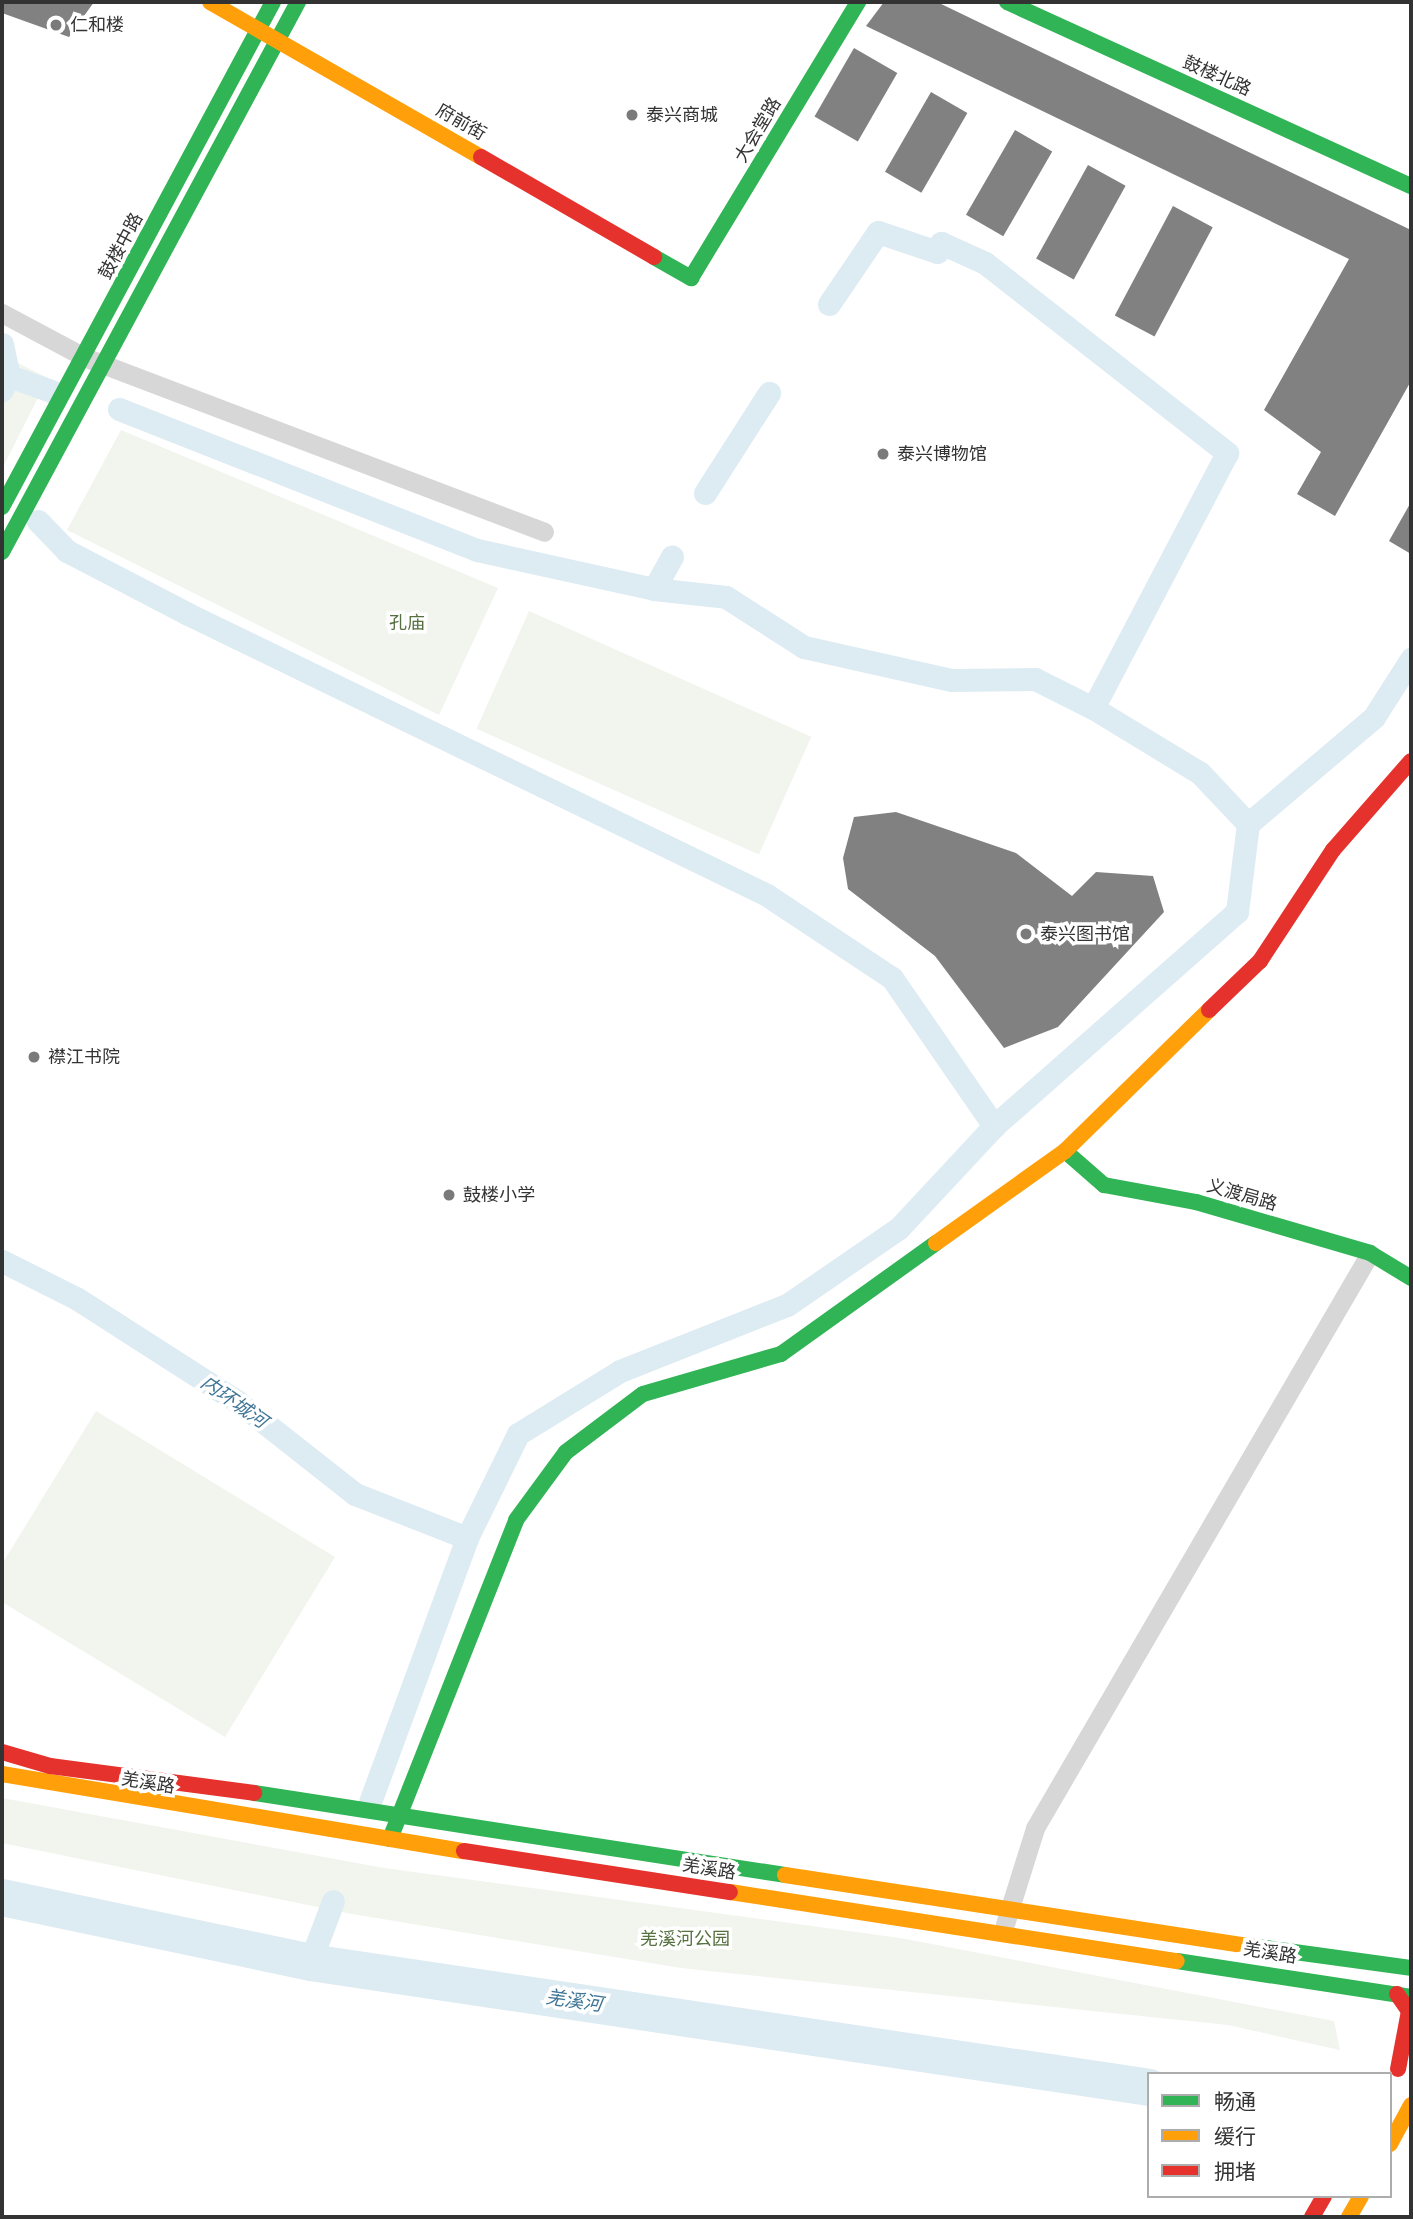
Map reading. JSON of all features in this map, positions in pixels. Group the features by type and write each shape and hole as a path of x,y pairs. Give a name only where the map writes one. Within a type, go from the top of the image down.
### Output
{"street":[{"name":"府前街","path":"209,2 258,27 691,278"},
{"name":"鼓楼中路","path":"2,507 273,2"},
{"path":"2,552 298,2"},
{"name":"大会堂路","path":"691,278 858,2"},
{"name":"鼓楼北路","path":"1007,2 1411,186"},
{"path":"2,313 83,357 544,532"},
{"path":"390,1839 516,1520 566,1452 643,1394 781,1354 1065,1151 1260,961 1333,850 1411,761"},
{"name":"义渡局路","path":"1065,1151 1104,1185 1196,1202 1370,1253 1411,1278"},
{"path":"1003,1934 1007,1912 1035,1828 1370,1253"},
{"name":"羌溪路","path":"2,1752 50,1766 401,1812 1007,1912 1411,1968"},
{"name":"羌溪路","path":"2,1774 390,1839 1003,1934 1255,1969 1404,1995"},
{"path":"1394,2076 1409,2011 1404,1995"},
{"path":"1394,2076 1411,2044"},
{"path":"1392,2140 1410,2108"},
{"path":"1312,2217 1323,2198"},
{"path":"1349,2217 1360,2198"}],"green space":[{"path":"2,355 48,378 2,469"},
{"name":"孔庙","path":"121,430 498,588 439,715 67,530"},
{"path":"529,611 811,737 759,855 477,729"},
{"path":"96,1411 335,1557 225,1737 2,1602 2,1564"},
{"name":"羌溪河公园","path":"2,1798 384,1868 900,1938 1334,2021 1340,2050 1228,2025 681,1968 352,1914 2,1843"}],"building":[{"name":"仁和楼","path":"2,2 94,2 69,37 2,13"},
{"path":"884,2 937,2 1411,230 1411,381 1335,516 1297,494 1321,452 1264,410 1349,259 866,26"},
{"path":"854,48 897,73 858,141 814,116"},
{"path":"931,92 967,113 921,193 885,172"},
{"path":"1015,130 1052,152 1003,236 966,215"},
{"path":"1088,165 1126,186 1074,279 1036,259"},
{"path":"1173,206 1213,227 1155,337 1115,315"},
{"path":"1411,502 1411,554 1389,541"},
{"name":"泰兴图书馆","path":"896,812 1016,853 1072,896 1096,872 1153,876 1164,912 1058,1027 1004,1048 935,956 848,889 843,858 854,817"}],"waterway":[{"path":"829,304 878,232 937,252 941,243 985,263 1227,453 1093,708 1200,773 1248,824"},
{"path":"2,344 9,376 2,390"},
{"path":"9,376 51,391"},
{"path":"705,493 769,393"},
{"path":"119,409 477,550 654,589 726,597 804,647 952,680 1035,679 1093,708"},
{"path":"38,521 67,551 188,614 767,895 892,978 994,1126"},
{"path":"654,589 672,557"},
{"path":"370,1802 467,1538 518,1434 620,1371 787,1305 899,1228 994,1126 1237,912 1248,824 1374,717 1411,659"},
{"name":"内环城河","path":"2,1261 76,1298 238,1402 355,1494 467,1538"},
{"name":"羌溪河","path":"2,1897 310,1962 1147,2087"},
{"path":"310,1962 333,1901"}],"traffic: fast":[{"path":"2,507 273,2"},
{"path":"2,552 298,2"},
{"path":"654,257 691,278 858,2"},
{"path":"1007,2 1411,186"},
{"path":"1065,1151 1104,1185 1196,1202 1370,1253 1411,1278"},
{"path":"390,1839 516,1520 566,1452 643,1394 781,1354 936,1243"},
{"path":"254,1793 785,1875"},
{"path":"1258,1947 1411,1968"},
{"path":"1177,1961 1411,1997"}],"traffic: slow":[{"path":"210,2 481,157"},
{"path":"936,1243 1065,1151 1209,1010"},
{"path":"2,1774 464,1851"},
{"path":"785,1875 1258,1947"},
{"path":"730,1892 1177,1961"},
{"path":"1392,2140 1411,2105"},
{"path":"1349,2217 1360,2198"}],"traffic: jam":[{"path":"481,157 654,257"},
{"path":"1209,1010 1260,961 1333,850 1411,761"},
{"path":"2,1752 50,1766 254,1793"},
{"path":"464,1851 730,1892"},
{"path":"1397,1994 1409,2011 1398,2069"},
{"path":"1312,2217 1323,2198"}],"place":[{"name":"仁和楼","path":"56,25"},
{"name":"泰兴商城","path":"632,115"},
{"name":"泰兴博物馆","path":"883,454"},
{"name":"泰兴图书馆","path":"1026,934"},
{"name":"襟江书院","path":"34,1057"},
{"name":"鼓楼小学","path":"449,1195"}]}
